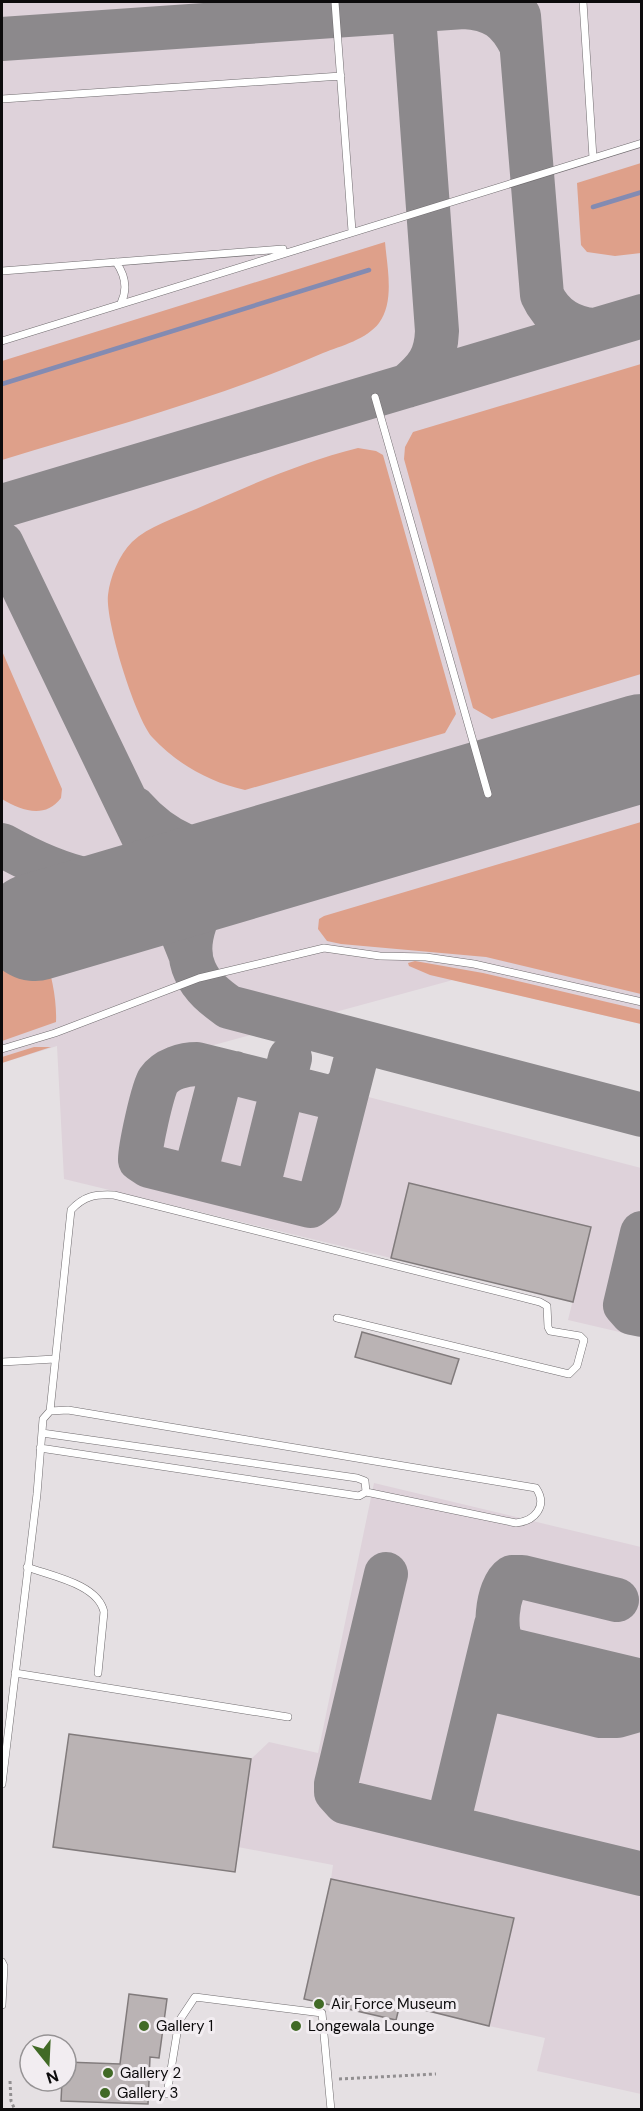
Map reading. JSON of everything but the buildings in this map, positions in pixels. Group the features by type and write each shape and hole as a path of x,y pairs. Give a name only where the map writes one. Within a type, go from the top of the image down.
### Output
{"lane":[{"path":"336,2 352,231"},
{"path":"583,2 594,158"},
{"path":"2,99 341,76"},
{"path":"2,341 642,143"},
{"path":"2,271 297,248"},
{"path":"116,262 124,276 125,296 122,303"},
{"path":"375,397 488,794"},
{"path":"2,1049 55,1033 199,978 324,948 380,956 426,957 474,964 642,1002"},
{"path":"50,1412 71,1210 81,1199 98,1194 114,1196 540,1302 547,1306 549,1311 550,1331 580,1336 584,1340 577,1366 569,1374 337,1318"},
{"path":"2,1362 55,1359"},
{"path":"2,1784 43,1419 50,1412 68,1410 536,1488 541,1495 542,1503 537,1515 528,1522 516,1523 366,1492 359,1496 40,1448"},
{"path":"42,1433 357,1478 365,1481 366,1492"},
{"path":"27,1567 83,1588 94,1594 102,1603 104,1612 98,1673"},
{"path":"15,1673 288,1717"},
{"path":"2,1962 4,1966 2,2005"},
{"path":"167,2094 179,2021 195,1997 322,2013 331,2109"}],"path":[{"path":"327,2080 436,2074"},
{"path":"10,2081 11,2101 15,2109"}],"shaded area":[{"path":"2,2 641,2 641,1024 453,980 192,1051 641,1168 641,1337 568,1320 591,1227 409,1183 391,1258 64,1179 57,1046 2,1063"},
{"path":"641,163 641,253 615,256 587,252 581,245 577,183"},
{"path":"385,242 389,284 387,305 379,323 361,338 204,398 2,460 2,361"},
{"path":"641,364 641,674 492,719 473,708 404,459 405,447 413,432"},
{"path":"358,448 376,451 383,455 456,714 445,733 245,790 206,777 183,764 162,747 152,737 138,710 122,668 108,608 109,588 116,567 132,542 154,527 276,475"},
{"path":"2,651 62,789 61,798 55,805 41,811 17,807 2,799"},
{"path":"641,822 641,994 486,957 341,944 327,941 318,929 319,919 324,916"},
{"path":"23,889 50,972 56,1005 56,1022 2,1041 2,891 6,893"},
{"path":"415,961 483,973 641,1010 641,1024 430,975 409,966 408,963"},
{"path":"34,1047 51,1047 2,1063 2,1057"},
{"path":"374,1483 641,1547 641,2094 537,2071 545,2038 489,2026 513,1918 331,1879 333,1865 238,1847 251,1759 269,1742 318,1753"}],"waterway":[{"path":"593,207 642,192"},
{"path":"2,384 369,270"}],"taxiway":[{"path":"407,386 429,362 435,349 437,331 413,2"},
{"path":"2,39 464,7 484,10 499,17 511,28 521,45"},
{"path":"519,16 542,295 551,309 563,320 577,327 594,330"},
{"path":"2,506 642,316"},
{"path":"2,544 145,841 191,956"},
{"path":"134,808 162,833 195,849 230,857 268,856"},
{"path":"2,845 48,868 91,881 135,885 187,881"},
{"path":"271,857 239,871 222,882 206,900 195,923 190,948 195,971 205,987 229,1007 642,1115"},
{"path":"346,1087 341,1094 329,1097 197,1064 176,1068 161,1077 156,1086 140,1160 149,1166 310,1206 320,1198 357,1054 368,1045"},
{"path":"245,1190 251,1190 259,1183 290,1058"},
{"path":"208,1180 199,1174 198,1163 219,1082 225,1074 235,1073"},
{"path":"642,1233 625,1305 632,1313 642,1315"},
{"path":"386,1574 336,1792 345,1802 642,1874"},
{"path":"617,1600 522,1577 512,1577 500,1601 499,1635 507,1649 642,1681"},
{"path":"457,1829 452,1826 450,1816 496,1625"},
{"path":"496,1654 487,1663 489,1681 498,1691 601,1716 617,1716 642,1709"}],"runway":[{"path":"35,927 642,748"}],"place":[{"name":"Air Force Museum","path":"319,2004"},
{"name":"Gallery 1","path":"144,2026"},
{"name":"Longewala Lounge","path":"296,2026"},
{"name":"Gallery 2","path":"108,2073"},
{"name":"Gallery 3","path":"105,2093"}]}
